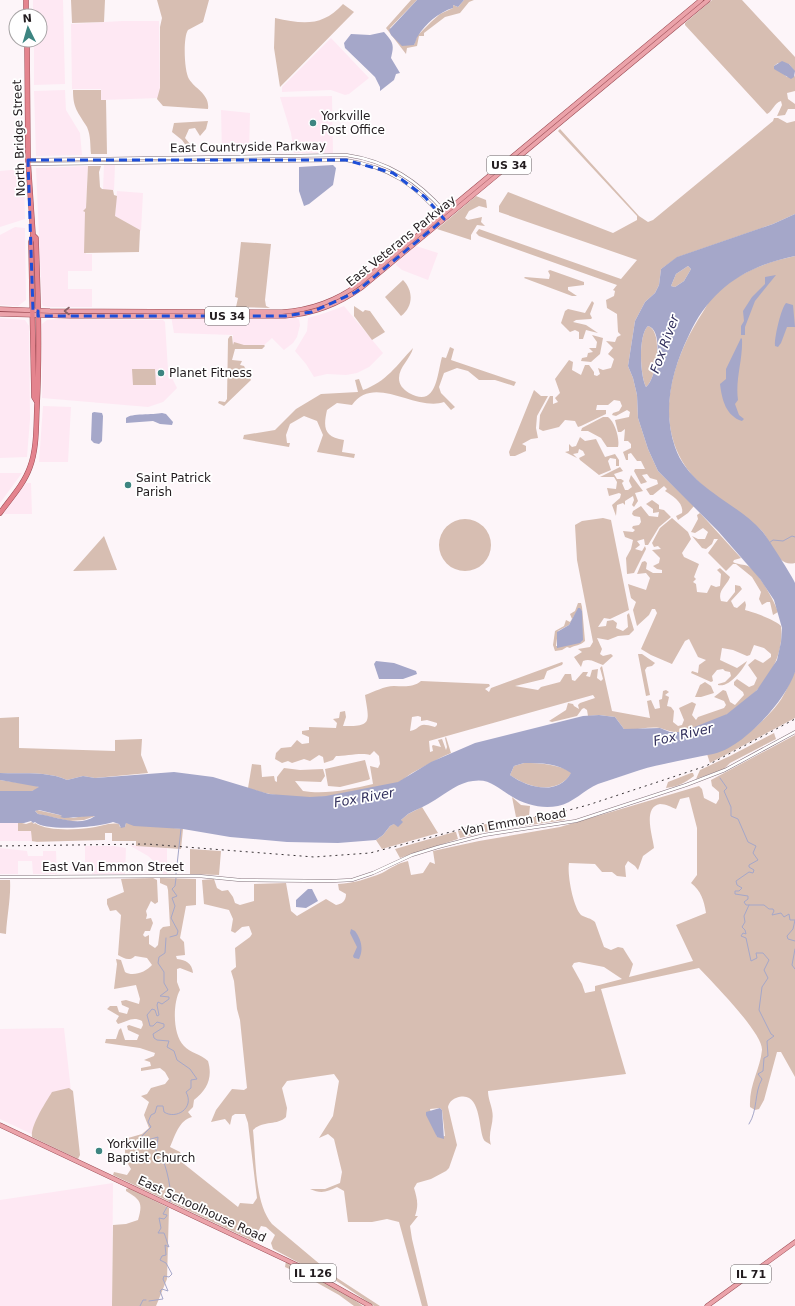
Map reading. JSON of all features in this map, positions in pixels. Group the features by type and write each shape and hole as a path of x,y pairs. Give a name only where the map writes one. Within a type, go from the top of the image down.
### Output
{"highway":[{"name":"North Bridge Street","path":"0,513 22,483 30,466 34,445 37,402 36,313 31,242 33,234 28,162 27,48"}],"main road":[{"name":"East Veterans Parkway","path":"447,214 701,0"},
{"name":"East Veterans Parkway","path":"36,313 277,316 312,312 337,303 356,292 442,218 708,0"},
{"path":"22,310 35,301 51,314 36,326 24,315"},
{"name":"US 34","path":"0,309 22,310 36,313"},
{"name":"US 34","path":"0,314 24,315 36,313"},
{"name":"East Schoolhouse Road","path":"0,1125 322,1278 370,1306"},
{"name":"IL 71","path":"707,1306 795,1242"}],"street":[{"name":"East Countryside Parkway","path":"28,162 155,157 336,154 378,162 397,170 415,182 447,214"},
{"path":"155,157 155,162"},
{"name":"East Countryside Parkway","path":"28,162 155,162 332,159 364,163 392,173 411,185 425,197 442,218"},
{"name":"Van Emmon Road","path":"226,877 240,880 331,881 358,879 402,859 438,847 484,835 576,820 686,785 726,770 795,732"},
{"name":"East Van Emmon Street","path":"0,877 226,877"}],"highlighted area":[{"path":"28,160 346,160 393,173 425,197 444,219 356,292 312,312 285,316 38,316 38,311 33,311"}],"shaded area":[{"path":"33,0 63,0 65,84 34,85 34,48 48,48 48,8 33,8"},
{"path":"71,0 105,0 104,22 72,23"},
{"path":"157,0 209,0 203,22 188,30 185,39 185,62 187,75 192,83 207,99 208,109 163,106 157,99 160,88 160,27 162,18"},
{"path":"411,0 417,0 390,28 409,45 414,45 417,36 440,14 453,8 453,5 458,7 464,0 474,0 469,2 460,13 445,17 424,33 424,36 419,36 417,46 407,48 406,54 386,28"},
{"path":"712,0 742,0 795,57 795,72 789,64 778,63 774,66 787,77 794,77 795,75 795,91 787,93 788,99 795,104 795,109 788,109 785,115 777,116 782,105 781,101 777,103 767,114 685,25 685,23"},
{"path":"343,4 354,12 280,87 274,48 275,18 294,22 312,22 327,17"},
{"path":"122,21 159,21 160,98 101,100 101,89 72,89 71,24"},
{"path":"331,38 369,78 349,94 345,95 331,90 282,92 282,87"},
{"path":"65,90 66,110 80,133 82,155 36,156 34,91"},
{"path":"73,90 101,90 101,100 106,100 107,154 91,154 90,137 87,127 75,106"},
{"path":"332,96 333,153 294,153 291,133 280,97"},
{"path":"221,110 250,113 249,153 222,153"},
{"path":"774,118 778,118 787,123 795,121 795,214 773,224 678,257 661,269 659,285 655,293 645,302 635,321 628,366 633,378 637,395 638,418 648,449 658,471 694,506 688,513 678,520 676,516 682,513 680,503 665,491 667,489 664,486 653,495 650,495 646,489 658,484 657,480 650,478 647,474 642,475 647,482 641,484 634,471 635,469 645,469 641,461 637,461 631,453 628,454 628,460 626,460 623,452 631,448 631,444 628,441 624,441 625,429 618,432 615,420 629,417 630,412 627,410 616,416 612,415 613,413 619,411 622,406 620,401 614,400 608,405 597,405 596,410 606,410 606,414 581,426 578,427 575,421 565,420 559,427 543,431 539,429 540,415 550,396 553,396 553,404 558,402 555,398 560,393 555,379 569,360 573,362 572,370 581,375 585,365 589,365 594,372 594,375 597,376 600,374 598,368 603,370 611,368 614,359 608,354 613,348 606,341 615,342 617,337 621,335 618,332 617,314 607,308 606,300 614,296 615,291 613,290 617,285 479,236 476,233 479,229 621,279 637,260 499,212 499,206 508,192 613,233 637,220 637,216 558,131 560,129 639,216 648,222 653,220 773,121"},
{"path":"208,121 206,129 200,136 195,128 189,129 185,138 190,144 187,147 182,140 172,132 174,123"},
{"path":"104,165 115,165 114,190 103,190"},
{"path":"88,166 86,254 92,254 92,271 68,271 68,289 92,289 92,307 43,306 36,168"},
{"path":"88,166 101,166 99,172 100,187 102,189 113,190 114,195 117,196 115,216 140,230 139,252 84,253 85,212 83,211 86,208"},
{"path":"22,169 24,174 25,219 0,227 0,171"},
{"path":"117,191 143,193 141,231 115,216"},
{"path":"476,196 486,200 487,208 479,206 469,211 465,218 468,220 482,217 481,222 485,226 477,225 471,235 471,240 437,229"},
{"path":"15,227 25,228 26,300 18,306 0,305 0,235"},
{"path":"241,242 271,244 265,300 266,306 270,308 236,307 238,298 235,297"},
{"path":"416,246 438,253 428,280 402,270 396,265 396,263"},
{"path":"795,256 795,563 788,563 779,557 761,530 708,490 689,472 674,443 670,424 669,405 671,386 683,349 691,331 714,295 743,274 753,269"},
{"path":"688,266 691,269 684,281 675,287 671,286 676,274"},
{"path":"550,270 584,282 584,285 568,287 568,290 577,296 572,296 524,278 549,279 550,275 548,271"},
{"path":"403,280 407,284 411,299 408,308 401,316 385,297"},
{"path":"592,301 594,303 590,314 592,318 576,320 573,322 586,325 598,333 586,330 583,339 579,339 579,332 575,330 570,332 561,323 565,311 568,309 585,313"},
{"path":"344,306 383,353 369,367 357,373 346,375 327,374 314,377 306,364 295,351 307,331 308,318"},
{"path":"354,306 363,312 365,310 370,311 385,332 372,340 354,316"},
{"path":"171,316 294,316 299,319 300,325 297,337 293,343 284,350 272,338 263,346 233,346 233,335 174,333"},
{"path":"0,318 25,320 29,326 30,419 27,457 0,458"},
{"path":"47,320 163,320 165,322 168,370 177,388 163,402 148,407 42,398 42,324"},
{"path":"648,326 653,330 656,337 657,356 653,375 650,383 646,387 642,374 641,346"},
{"path":"592,335 603,338 600,354 591,362 581,361 582,358 587,357 588,353 593,352 589,348 596,348 597,342"},
{"path":"232,336 233,345 234,342 244,345 265,346 262,349 235,349 232,360 242,361 240,365 244,366 251,380 224,406 218,403 219,401 225,402 227,399 228,339"},
{"path":"450,347 454,349 451,360 516,382 514,386 495,380 479,380 468,371 457,368 444,373 439,387 441,393 455,407 451,410 444,402 433,404 396,395 372,392 361,396 352,405 337,403 327,410 325,422 326,431 332,437 344,440 342,452 355,454 354,458 317,452 323,435 317,421 304,416 290,424 286,435 287,443 290,443 289,447 243,439 244,435 275,430 296,409 321,394 358,392 355,380 359,379 363,390 371,387 385,378 413,348 401,370 399,378 400,383 409,393 418,397 425,397 434,387 442,357 446,358"},
{"path":"132,369 155,369 156,385 133,385"},
{"path":"534,390 541,396 548,396 537,416 536,428 538,438 531,439 522,444 526,446 526,451 515,456 510,456 509,452"},
{"path":"43,406 71,407 68,462 39,462"},
{"path":"603,417 608,417 611,419 615,427 618,447 607,447 601,438 588,431 581,431 582,428"},
{"path":"580,437 585,441 596,439 605,457 615,454 619,460 619,466 616,466 616,459 610,458 608,461 611,470 599,475 580,460 579,458 585,455 583,451 579,449 578,453 573,454 577,458 565,452 569,451 569,444 572,447 576,446"},
{"path":"620,467 623,471 614,474 617,479 624,481 622,483 625,490 632,487 629,481 631,475 643,491 635,493 638,501 634,507 632,505 634,500 633,496 625,501 625,505 623,503 617,505 616,516 612,505 620,498 621,494 619,493 609,496 607,488 616,489 617,482 614,477 600,477"},
{"path":"0,473 22,473 0,503"},
{"path":"26,483 31,483 32,514 3,514"},
{"path":"652,500 659,505 659,509 664,510 671,517 659,527 648,545 645,545 644,539 637,541 640,545 635,549 642,551 645,546 646,549 634,573 627,574 626,558 631,549 633,540 625,537 623,531 633,532 635,530 632,528 633,526 639,525 641,522 640,517 632,514 633,511 641,506 649,516 658,517 659,512 653,513 653,509 646,504"},
{"path":"700,513 741,558 734,560 733,562 748,566 757,574 770,594 778,612 773,615 770,602 762,605 759,599 761,592 752,577 736,564 733,564 726,571 708,553 718,539 714,539 712,544 706,549 702,548 692,536 698,539 705,539 708,532 703,528 695,533 691,532 698,519 697,515"},
{"path":"603,518 611,520 629,610 610,619 604,618 598,627 606,626 607,621 613,620 617,623 616,628 623,631 628,627 627,615 629,613 634,630 629,635 618,636 608,640 597,638 602,649 600,654 603,656 611,654 613,656 603,665 591,660 586,660 583,661 581,667 574,657 582,652 578,649 590,647 593,642 577,560 575,525 582,521"},
{"path":"672,518 688,532 691,539 682,553 684,557 699,564 694,577 696,579 693,582 696,584 697,592 707,593 711,585 716,587 720,586 721,574 717,570 720,568 730,577 721,591 721,601 727,602 735,592 735,585 740,586 742,589 731,601 734,607 737,608 745,601 745,610 759,614 781,626 780,645 775,664 765,680 752,695 719,719 702,727 684,732 675,732 660,728 624,729 615,717 599,715 588,716 587,710 584,708 577,716 552,722 549,721 566,710 568,703 573,704 579,709 578,705 580,703 595,698 593,695 429,741 430,752 433,751 433,745 441,747 438,740 442,739 446,750 446,737 451,753 412,773 399,782 380,788 342,795 302,797 264,793 248,788 252,764 261,765 262,777 274,776 275,781 277,782 277,777 284,768 300,770 323,769 325,776 321,782 295,781 303,791 329,792 373,784 370,766 378,768 380,764 379,756 374,751 370,755 359,754 336,756 333,760 324,763 323,757 319,755 310,761 304,759 292,763 288,761 282,763 275,759 276,753 281,748 291,747 297,740 302,744 309,743 309,737 302,734 302,731 309,730 309,727 336,728 337,723 333,719 339,718 340,712 345,711 346,717 343,726 360,725 364,723 367,721 368,716 365,695 387,687 411,686 421,681 489,684 490,686 485,689 489,692 491,688 562,662 562,665 547,671 544,679 515,686 538,690 541,687 560,682 565,674 571,674 572,680 575,681 583,672 588,672 586,676 590,677 592,670 598,669 597,678 601,681 603,679 600,668 602,666 612,711 650,718 647,701 651,700 655,709 660,708 659,700 662,699 663,691 666,690 669,692 665,695 669,697 667,706 671,707 674,711 673,722 678,726 682,725 684,720 679,708 692,702 696,704 692,715 696,720 698,717 724,708 726,705 724,701 714,697 723,690 726,691 730,702 735,705 744,695 743,692 734,685 734,682 737,679 749,687 754,685 757,678 748,665 755,659 763,663 771,657 771,654 764,648 754,645 750,655 747,656 733,650 722,648 720,660 737,668 747,661 735,678 727,684 722,685 718,684 725,682 731,676 730,672 723,669 717,670 712,676 713,681 711,682 691,673 692,671 698,673 699,665 706,660 698,657 689,639 685,641 672,664 641,649 657,613 655,609 652,609 649,615 637,626 633,610 636,602 631,598 628,584 646,590 650,578 646,573 637,574 642,562 645,561 647,563 646,569 653,573 662,573 662,570 653,566 659,563 660,558 652,550 661,549 658,546 654,547 652,543 660,528","holes":["412,717 421,717 421,721 427,720 437,723 437,725 435,727 422,725 410,731"]},
{"path":"460,519 470,519 484,526 491,540 491,550 484,564 470,571 460,571 450,567 443,560 439,550 439,540 443,530 450,523"},
{"path":"104,536 117,570 73,571"},
{"path":"578,603 581,603 582,607 585,641 570,648 567,647 562,650 555,651 553,645 555,631 564,626 566,620 570,622 572,619 570,614 575,611","holes":["578,609 582,611 582,641 564,646 556,646 558,631 569,625"]},
{"path":"638,654 642,654 655,663 652,666 647,667 645,670 650,695 646,696"},
{"path":"795,671 795,718 710,763 707,754 727,748 738,741 770,713 783,696"},
{"path":"705,682 711,686 714,693 701,697 695,697 700,685"},
{"path":"19,717 19,748 115,751 115,740 142,739 141,755 148,773 95,778 83,776 67,780 60,777 43,774 0,773 0,718"},
{"path":"774,733 776,739 730,763 724,769 696,779 700,770"},
{"path":"795,735 795,1077 781,1052 777,1052 764,1100 759,1109 755,1110 750,1107 750,1099 761,1057 762,1050 760,1042 746,1020 699,968 601,989 626,1074 488,1091 493,1115 490,1136 491,1145 484,1140 482,1135 475,1104 470,1099 464,1097 456,1098 450,1103 448,1107 457,1145 449,1168 431,1179 417,1183 414,1188 417,1202 415,1216 418,1216 410,1226 428,1306 422,1306 399,1222 387,1219 372,1222 348,1222 344,1191 337,1187 324,1192 317,1192 310,1189 325,1189 340,1183 342,1172 334,1139 328,1134 319,1138 333,1116 339,1081 334,1074 287,1081 282,1088 287,1108 286,1117 282,1120 261,1125 253,1130 259,1192 266,1215 272,1224 334,1276 380,1306 374,1306 326,1274 320,1274 273,1249 271,1243 275,1235 266,1227 261,1226 253,1241 113,1175 114,1172 127,1175 131,1169 125,1159 125,1148 120,1143 121,1140 142,1134 149,1128 144,1115 149,1102 141,1096 147,1094 151,1088 165,1084 169,1079 165,1072 160,1068 141,1071 141,1068 151,1066 150,1062 144,1060 154,1056 155,1053 140,1048 105,1043 106,1039 116,1039 121,1028 125,1040 137,1040 139,1035 128,1030 127,1026 129,1025 141,1029 143,1025 142,1021 135,1019 118,1024 116,1021 119,1016 107,1009 110,1006 117,1006 119,1012 127,1014 129,1008 122,1005 121,1001 126,1000 139,1004 140,999 136,985 114,989 117,964 116,959 121,960 125,972 132,974 146,970 152,965 147,958 135,956 129,959 118,955 121,915 116,910 110,911 107,904 107,899 124,892 121,879 153,878 157,880 158,902 155,904 151,901 146,911 146,919 151,918 153,923 150,931 145,931 143,935 145,937 149,935 149,944 155,948 158,945 160,930 163,927 170,926 168,890 167,886 160,883 160,878 196,879 196,905 186,906 180,938 184,942 185,955 176,956 177,959 186,961 190,964 193,973 180,968 177,969 177,982 180,990 176,1002 175,1018 177,1034 180,1041 186,1048 208,1061 210,1073 208,1083 199,1096 194,1100 193,1107 188,1112 192,1117 184,1121 181,1125 170,1147 180,1152 182,1157 179,1160 238,1207 240,1203 253,1204 257,1198 248,1123 245,1114 235,1114 232,1116 230,1125 225,1119 211,1122 216,1110 232,1089 244,1090 247,1088 240,1020 231,971 236,967 235,948 252,934 249,926 242,927 235,933 231,931 233,919 229,910 204,904 202,880 214,879 217,888 222,891 228,890 235,903 240,905 254,901 254,884 286,883 291,911 297,916 326,899 336,905 342,903 346,894 339,890 338,884 355,882 371,877 398,864 408,861 411,875 423,873 430,862 435,864 433,851 479,841 560,827 699,786 702,789 704,798 716,804 719,799 719,792 712,786 711,780","holes":["689,797 697,828 697,875 691,883 702,896 706,913 676,925 693,961 629,977 633,964 623,948 618,947 611,950 604,947 595,922 581,915 578,911 571,890 569,863 595,864 602,872 612,872 617,876 626,877 625,866 628,861 638,870 643,856 654,848 650,823 651,811 655,806 660,804 676,809 680,799","579,962 604,967 622,979 595,986 595,991 585,993 582,984 572,966 574,963","440,1108 442,1110 445,1136 437,1137 430,1109"]},
{"path":"365,760 370,779 340,787 328,786 325,769"},
{"path":"524,763 548,764 572,772 566,780 551,787 534,786 517,780 510,775 514,766"},
{"path":"693,773 694,776 687,781 666,788 668,782"},
{"path":"0,780 34,785 39,787 39,789 32,791 0,791"},
{"path":"512,797 521,805 530,806 529,816 516,817"},
{"path":"422,807 438,833 382,849 376,840 383,835 390,826"},
{"path":"37,810 73,818 94,814 95,816 84,820 69,821 38,814 35,811"},
{"path":"563,813 565,820 490,831 460,838 458,831 486,824"},
{"path":"18,822 18,831 31,831 32,841 0,841 0,823"},
{"path":"18,822 26,824 32,822 40,826 53,829 89,828 112,824 119,824 120,827 125,827 126,823 183,829 181,849 136,846 136,841 112,841 112,833 105,833 105,840 31,842 37,841 32,841 31,831 18,831"},
{"path":"456,832 458,839 400,858 395,849"},
{"path":"129,845 167,848 167,874 163,874 160,867 148,856"},
{"path":"85,846 114,846 126,848 125,874 92,874 92,862 85,862"},
{"path":"0,848 27,851 28,856 43,856 43,851 56,851 57,874 33,874 32,861 18,861 18,874 0,874"},
{"path":"190,849 221,851 219,875 190,874"},
{"path":"0,880 10,880 6,934 0,933"},
{"path":"64,1028 78,1154 76,1155 0,1119 0,1029"},
{"path":"69,1088 73,1091 80,1155 78,1159 32,1137 33,1127 52,1092"},
{"path":"113,1183 112,1306 0,1306 0,1200"},
{"path":"129,1188 169,1208 167,1279 156,1306 112,1306 113,1225 126,1224 138,1220 140,1210 140,1202 126,1191 126,1189"},
{"path":"286,1261 337,1288 363,1306 354,1306 339,1295 305,1276 285,1267"}],"water":[{"path":"417,0 464,0 458,7 453,5 453,8 438,15 428,23 417,37 414,45 402,46 391,35 389,30"},
{"path":"384,32 392,44 393,50 391,58 400,73 396,74 394,80 380,91 380,87 375,77 345,48 344,43 351,34 370,35"},
{"path":"782,61 789,64 795,71 794,77 791,79 774,69 774,66"},
{"path":"333,165 336,168 333,185 309,204 304,206 299,191 299,167"},
{"name":"Fox River","path":"795,214 795,256 777,260 745,273 719,292 698,319 683,348 674,376 669,404 671,433 675,447 682,461 702,484 751,520 762,531 780,557 795,583 795,672 783,696 750,733 725,750 648,768 598,784 569,802 558,806 540,807 528,804 516,799 489,782 479,780 468,782 448,791 432,802 408,814 401,820 403,822 398,827 394,824 390,826 383,835 376,840 338,843 287,842 230,837 183,829 134,826 126,823 125,827 121,828 119,824 113,822 97,826 74,828 50,827 35,822 33,823 31,821 24,823 0,823 0,791 32,791 39,787 0,780 0,773 43,774 60,777 67,780 83,776 95,778 174,772 213,777 269,794 310,797 326,796 398,782 431,762 475,743 583,716 599,715 615,717 624,729 660,728 670,732 682,732 727,714 757,690 777,660 782,628 774,600 760,579 718,531 658,471 648,449 638,418 637,395 633,378 628,366 635,321 645,302 655,293 659,285 661,269 677,257 773,224","holes":["688,266 691,269 684,281 675,287 671,286 676,274","648,326 653,329 656,336 657,345 656,366 650,383 646,387 641,365 641,346","524,763 549,764 560,767 571,773 559,785 542,788 517,780 510,775 514,766","39,810 60,815 62,816 60,817 64,818 95,816 82,821 75,821 38,814 35,811"]},
{"path":"776,275 755,301 745,327 745,335 741,335 741,326 744,321 743,311 752,297 765,284 765,277"},
{"path":"786,303 793,305 795,327 787,327 778,347 775,346 777,331 780,317"},
{"path":"741,338 742,347 737,392 738,400 735,404 739,415 744,419 742,421 732,415 726,407 720,384 726,379 726,369"},
{"path":"92,413 102,413 103,416 102,441 99,444 94,443 91,440"},
{"path":"162,413 166,414 173,422 172,425 160,424 153,421 126,423 126,418 129,416"},
{"path":"578,608 582,611 583,640 580,643 557,648 557,632 569,625"},
{"path":"376,661 394,663 416,671 417,674 403,679 379,679 374,664"},
{"path":"308,889 312,889 318,901 306,908 296,907 296,900"},
{"path":"351,929 355,931 359,937 362,948 359,959 354,958 353,956 357,947 350,933"},
{"path":"440,1108 442,1110 444,1139 437,1137 426,1115 426,1112"}],"waterway":[{"path":"769,543 773,540 783,541 792,536 795,537"},
{"path":"720,778 727,788 724,791 731,807 731,816 738,819 748,842 756,846 753,853 758,860 749,865 749,867 754,870 753,873 749,872 736,881 737,885 742,888 739,891 735,891 735,894 748,896 748,899 744,902 746,905 764,905 769,909 773,909 774,911 772,915 781,913 784,917 789,914 790,920 795,920 793,929 787,936 788,939 795,941"},
{"path":"176,874 181,829"},
{"path":"170,937 177,935 178,931 171,918 175,906 172,898 177,896 172,889 175,886 176,878"},
{"path":"749,905 744,916 745,922 742,927 746,934 743,933 741,936 746,938 751,961 757,958 756,953 763,953 769,960 764,970 768,978 762,987 759,1010 771,1034 774,1036 767,1041 768,1056 764,1058 763,1071 758,1074 762,1079 758,1090 754,1113 749,1124"},
{"path":"166,938 165,953 159,957 158,963 164,972 164,983 168,990 160,996 169,997 169,999 162,1004 158,1002 157,1005 159,1015 157,1016 155,1010 152,1009 147,1015 150,1026 153,1026 157,1022 164,1024 164,1027 153,1034 154,1038 157,1040 169,1041 167,1047 174,1051 177,1060 190,1069 197,1079 191,1080 191,1088 186,1092 188,1103 183,1111 169,1114 164,1112 163,1106 157,1106 155,1113 151,1115 148,1122 151,1127 141,1137 141,1140 144,1141 158,1137 157,1148 155,1149 161,1156 167,1172 171,1193 170,1202"},
{"path":"795,949 792,965 795,969"},
{"path":"149,1301 163,1299 160,1291 162,1289 168,1291 163,1279 164,1276 169,1277 172,1274 166,1263 160,1260 162,1256 166,1255 165,1245 169,1247 164,1233 158,1233 161,1228 159,1218 164,1219 166,1217 167,1215 163,1214 167,1207"},
{"path":"140,1306 143,1300 146,1300"}],"railway":[{"path":"0,846 147,844 314,857 370,853 481,824 554,814 588,805 706,766 795,719"}],"place":[{"name":"Yorkville Post Office","path":"313,123"},
{"name":"Planet Fitness","path":"161,373"},
{"name":"Saint Patrick Parish","path":"128,485"},
{"name":"Yorkville Baptist Church","path":"99,1151"}]}
